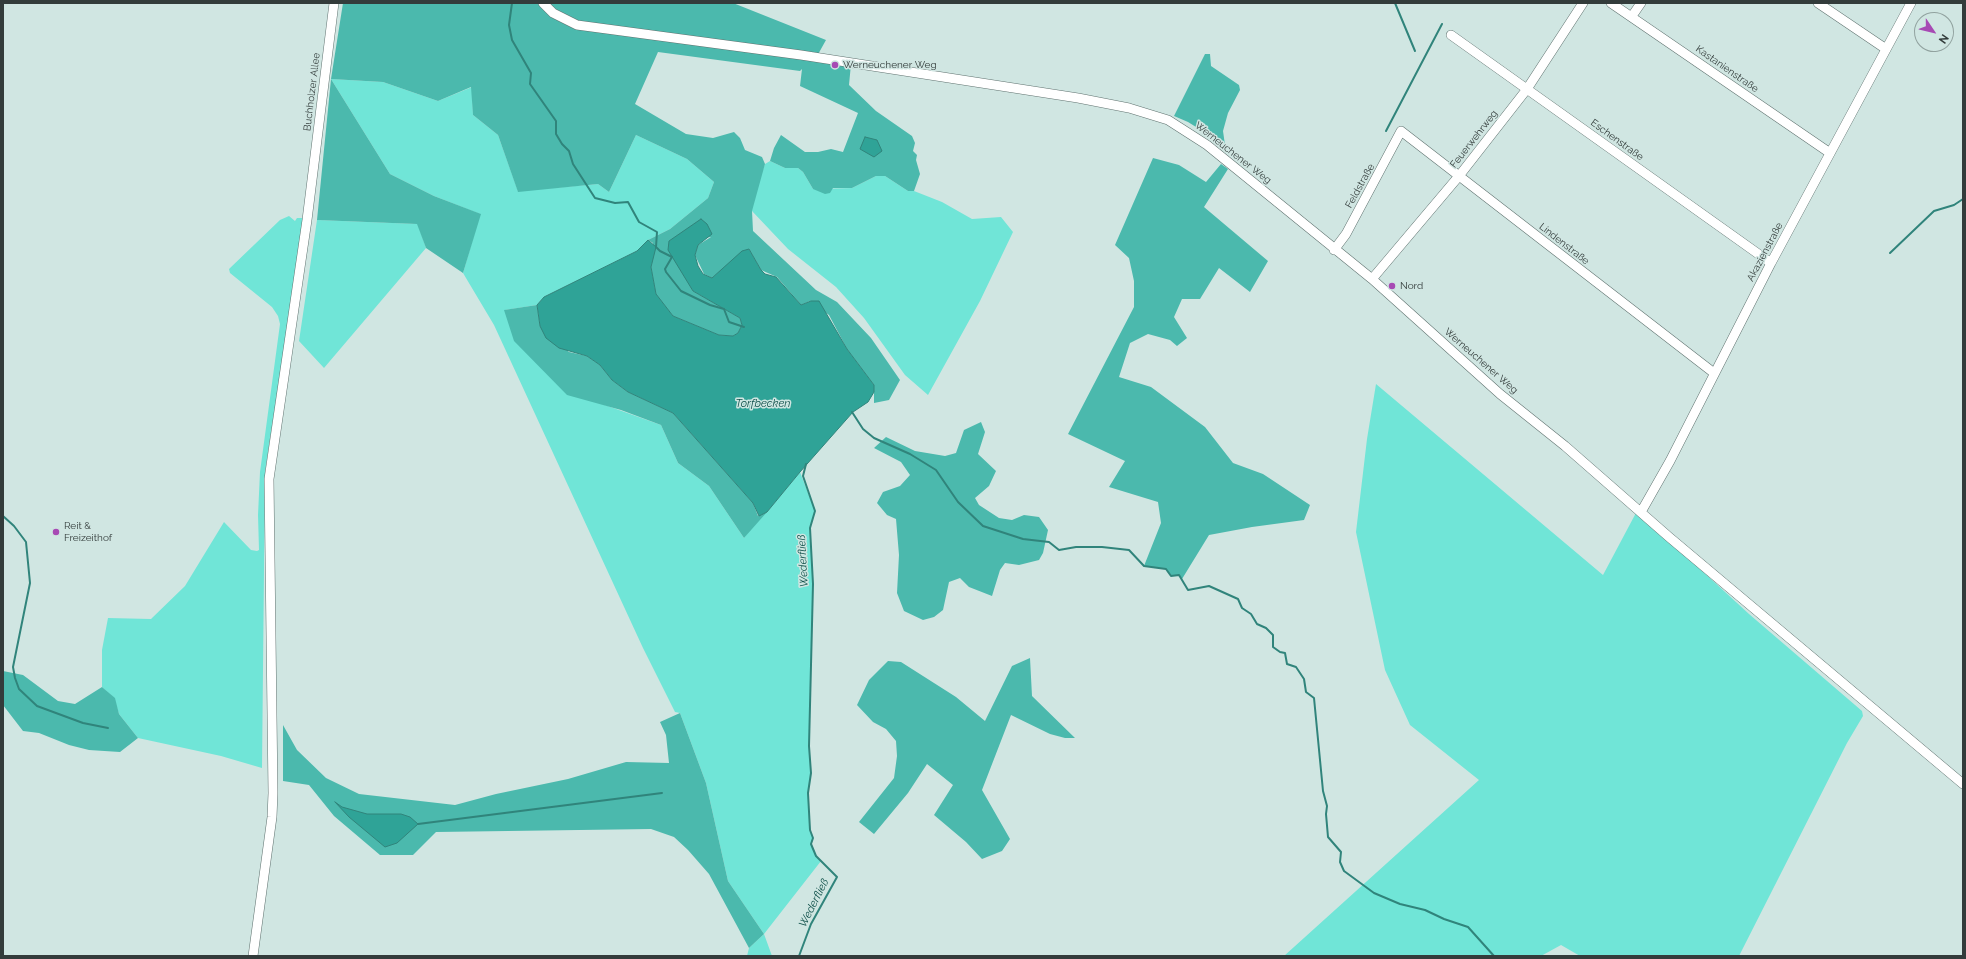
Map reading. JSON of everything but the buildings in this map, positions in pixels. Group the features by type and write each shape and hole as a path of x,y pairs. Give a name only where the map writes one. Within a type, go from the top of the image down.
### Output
{"street":[{"name":"Buchholzer Allee","path":"253,956 271,825 273,793 269,479 312,184 334,3"},
{"name":"Werneuchener Weg","path":"543,3 553,13 577,25 801,55 1078,98 1128,108 1160,117 1186,131 1207,145 1334,250 1372,279 1500,394 1963,784"},
{"name":"Feuerwehrweg","path":"1372,279 1459,176 1527,89 1583,3"},
{"name":"Kastanienstraße","path":"1611,3 1830,153"},
{"path":"1632,16 1641,3"},
{"path":"1818,3 1886,49"},
{"name":"Akazienstraße","path":"1641,512 1670,462 1771,263 1911,3"},
{"name":"Eschenstraße","path":"1450,35 1771,263"},
{"name":"Feldstraße","path":"1334,250 1346,234 1401,131"},
{"name":"Lindenstraße","path":"1401,131 1714,373"}],"shaded area":[{"path":"343,3 733,3 826,40 816,58 851,64 849,85 876,111 912,136 915,143 913,151 917,155 916,160 920,174 914,191 908,191 885,176 876,176 852,188 833,188 830,193 825,194 813,189 803,172 798,168 785,168 770,161 774,148 781,135 805,152 818,152 831,149 843,152 858,113 800,86 802,69 800,71 658,52 635,104 686,134 713,138 734,132 740,138 745,150 762,157 765,164 752,211 753,231 816,290 837,302 871,338 900,380 889,400 874,403 874,385 847,349 829,315 810,301 801,305 777,277 761,270 749,249 712,278 704,274 695,255 698,245 711,237 669,241 693,291 740,318 742,325 738,333 733,336 719,335 673,316 656,295 651,267 653,243 648,240 670,229 708,198 714,182 687,159 636,135 609,192 598,184 518,192 498,135 473,115 471,87 438,101 383,82 331,79"},
{"path":"1205,54 1210,54 1211,66 1239,85 1240,90 1228,113 1223,131 1225,145 1188,122 1174,116"},
{"path":"331,79 383,82 438,101 472,87 473,115 498,135 518,191 598,184 609,192 636,135 687,159 714,182 708,198 670,229 648,240 637,251 544,297 537,305 505,310 543,369 563,390 661,425 678,463 709,486 744,538 759,516 767,512 800,472 815,511 810,528 813,584 809,746 811,773 808,793 810,830 813,838 811,845 816,856 821,861 764,934 728,881 706,783 680,713 675,712 643,648 494,325 463,273 480,214 434,196 390,174"},
{"path":"331,79 390,174 434,196 481,214 463,273 426,248 417,224 317,220"},
{"path":"1153,158 1179,165 1206,182 1221,164 1228,169 1204,207 1268,261 1250,292 1219,268 1200,299 1182,299 1174,317 1187,338 1177,346 1170,340 1148,334 1130,343 1119,377 1151,387 1205,427 1233,463 1263,474 1310,505 1304,520 1209,535 1182,579 1179,575 1171,576 1166,569 1144,566 1161,523 1158,502 1109,487 1125,461 1068,434 1134,307 1134,281 1129,258 1115,245"},
{"path":"770,161 785,168 798,168 803,172 813,189 852,188 876,176 885,176 908,191 914,191 942,202 972,219 1001,217 1013,232 980,301 928,395 905,375 864,318 836,287 788,249 752,211 751,203 765,164"},
{"path":"289,216 295,221 297,218 304,218 265,472 262,768 221,756 138,738 119,714 114,698 102,687 102,650 108,618 151,619 185,586 224,522 251,550 259,550 258,515 260,472 280,324 278,316 272,307 230,273 229,269 280,220"},
{"path":"317,220 418,224 426,248 324,368 299,341"},
{"path":"537,305 540,326 569,352 587,356 600,365 612,380 628,392 673,413 753,503 758,516 767,512 744,538 709,486 678,463 661,425 621,410 567,395 514,341 504,310"},
{"path":"1376,384 1603,575 1637,511 1749,614 1862,711 1863,716 1847,743 1739,956 1580,956 1561,945 1541,956 1284,956 1479,780 1410,725 1385,670 1356,532 1367,439"},
{"path":"981,422 985,432 978,454 996,471 989,486 975,498 979,505 999,518 1012,520 1024,515 1039,517 1048,530 1043,553 1039,560 1019,565 1005,563 1000,570 992,596 969,587 960,578 949,582 943,610 934,617 923,620 904,611 897,593 899,555 896,519 887,515 877,503 883,492 900,486 910,475 901,462 874,448 886,437 915,451 945,456 956,453 964,430"},
{"path":"1030,658 1032,696 1075,738 1065,738 1050,734 1011,715 982,790 1010,839 1002,851 982,859 966,842 934,815 953,785 927,764 908,793 874,834 859,822 894,778 897,756 896,741 886,729 873,722 857,705 869,680 888,661 901,662 956,697 985,721 1012,666"},
{"path":"3,671 23,675 58,701 75,704 102,687 115,698 119,714 138,738 120,752 89,750 69,745 39,733 23,731 3,705"},
{"path":"680,713 706,783 728,881 764,934 749,948 709,874 688,850 674,837 651,829 436,832 413,855 380,855 334,816 309,785 283,781 283,725 297,750 326,778 359,794 455,805 496,794 568,779 626,762 669,763 666,735 660,722"},
{"path":"764,934 772,956 747,956 749,948"}],"water":[{"path":"865,137 877,140 882,151 874,157 860,149"},
{"name":"Torfbecken","path":"701,219 707,224 712,234 698,245 695,255 698,266 703,274 712,278 742,251 749,249 761,270 765,274 776,277 801,305 811,301 819,301 847,349 874,385 874,392 868,402 853,412 767,512 759,516 753,503 673,413 628,392 612,380 600,365 587,356 559,348 546,338 540,326 537,305 544,297 637,251 648,240 656,247 651,267 656,294 673,316 719,335 733,336 738,333 742,325 740,318 693,291 668,250 669,241"},
{"path":"335,802 342,807 367,814 401,814 410,817 418,824 397,843 385,847 349,817"}],"waterway":[{"path":"512,3 509,25 512,40 531,73 530,84 556,121 556,134 562,144 569,151 573,164 595,198 615,203 628,202 639,222 657,232 656,247 660,251 672,257 665,269 681,291 710,305 724,309 729,322 744,327"},
{"path":"1395,3 1415,51"},
{"path":"1386,131 1442,24"},
{"path":"1890,253 1934,211 1954,205 1963,199"},
{"path":"852,412 863,429 874,438 910,454 936,470 958,502 983,526 1023,539 1049,542 1059,550 1076,547 1102,547 1129,550 1144,566 1166,569 1171,576 1179,575 1188,590 1209,586 1238,599 1242,608 1251,614 1257,624 1266,628 1273,635 1273,647 1280,652 1285,653 1287,664 1296,667 1304,679 1306,692 1314,698 1323,791 1327,806 1326,814 1328,837 1341,852 1340,862 1344,871 1374,893 1400,904 1425,910 1444,919 1468,927 1494,956"},
{"name":"Wederfließ","path":"799,956 811,924 837,877 816,856 811,844 813,838 810,830 808,793 811,773 809,746 813,584 810,528 815,511 803,476 806,464"},
{"path":"3,516 14,526 26,542 30,583 13,667 19,689 37,706 83,723 108,728"},
{"path":"418,824 662,793"}],"place":[{"name":"Werneuchener Weg","path":"835,65"},
{"name":"Nord","path":"1392,286"},
{"name":"Reit & Freizeithof","path":"56,532"}]}
